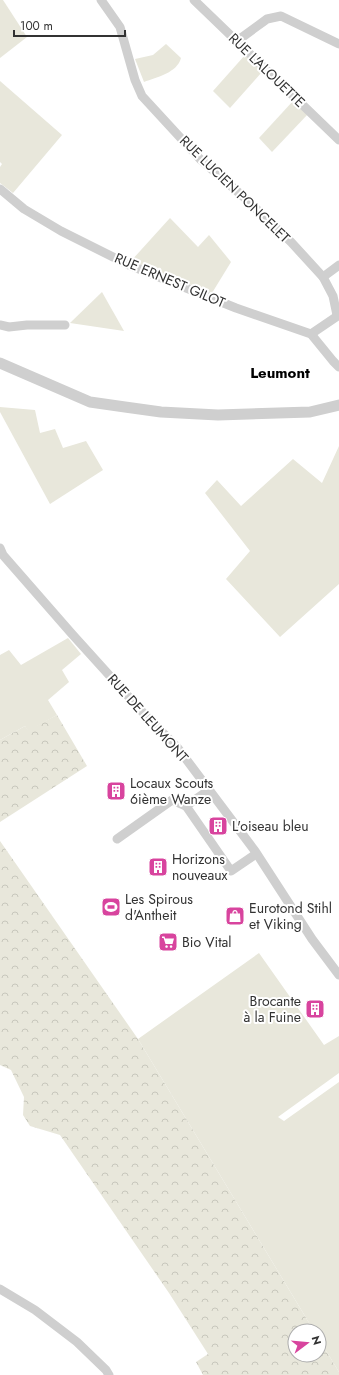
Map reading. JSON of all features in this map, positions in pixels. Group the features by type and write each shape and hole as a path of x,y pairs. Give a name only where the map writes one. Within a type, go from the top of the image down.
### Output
{"street":[{"name":"RUE LUCIEN PONCELET","path":"101,0 120,28 135,80 142,96 200,159 246,199 291,242 323,278 332,296 338,315"},
{"name":"RUE L'ALOUETTE","path":"194,0 339,140"},
{"path":"237,41 267,19 282,16 339,44"},
{"name":"RUE ERNEST GILOT","path":"0,189 24,209 61,231 129,265 236,308 311,334"},
{"path":"323,278 339,265"},
{"path":"338,315 311,334 332,361 339,367"},
{"path":"0,325 9,327 27,325 65,325"},
{"path":"0,363 90,402 161,412 218,415 310,412 339,405"},
{"name":"RUE DE LEUMONT","path":"0,548 3,555 72,634 147,717 177,747 256,854 312,939 339,975"},
{"path":"186,806 209,790"},
{"path":"117,839 172,800 186,806 231,870 256,854"},
{"path":"0,1289 35,1310 77,1342 106,1370 109,1375"}],"green space":[{"path":"0,0 3,0 27,37 0,58"},
{"path":"166,44 181,58 179,63 166,74 144,82 135,59 153,55"},
{"path":"245,55 262,72 230,108 213,91"},
{"path":"0,81 62,135 13,193 0,183 0,167 2,164 0,162"},
{"path":"293,101 308,114 272,152 259,138"},
{"path":"170,218 198,247 209,235 231,262 212,293 131,261"},
{"path":"102,292 124,331 70,323"},
{"path":"0,407 35,410 40,433 55,429 63,448 86,441 103,470 50,504 0,412"},
{"path":"339,446 339,584 280,637 226,579 250,551 205,493 217,480 241,506 293,459 322,483"},
{"path":"68,638 81,654 62,670 69,682 48,700 57,715 28,731 25,726 0,740 0,655 9,650 21,665"},
{"path":"57,715 87,766 0,822 0,740 25,726 28,730"},
{"path":"0,841 138,1039 309,1323 287,1323 287,1363 327,1363 327,1352 339,1372 339,1375 203,1375 196,1362 208,1354 169,1293 60,1135 30,1126 23,1115 24,1097 11,1070 0,1065"},
{"path":"259,953 324,1045 339,1036 339,1073 278,1117 284,1121 339,1082 339,1372 327,1352 327,1323 309,1323 138,1039"}],"place":[{"name":"Locaux Scouts 6ième Wanze","path":"116,791"},
{"name":"L'oiseau bleu","path":"218,826"},
{"name":"Horizons nouveaux","path":"158,867"},
{"name":"Les Spirous d'Antheit","path":"111,907"},
{"name":"Eurotond Stihl et Viking","path":"235,916"},
{"name":"Bio Vital","path":"168,942"},
{"name":"Brocante à la Fuine","path":"315,1009"}],"district":[{"name":"Leumont","path":"280,373"}]}
